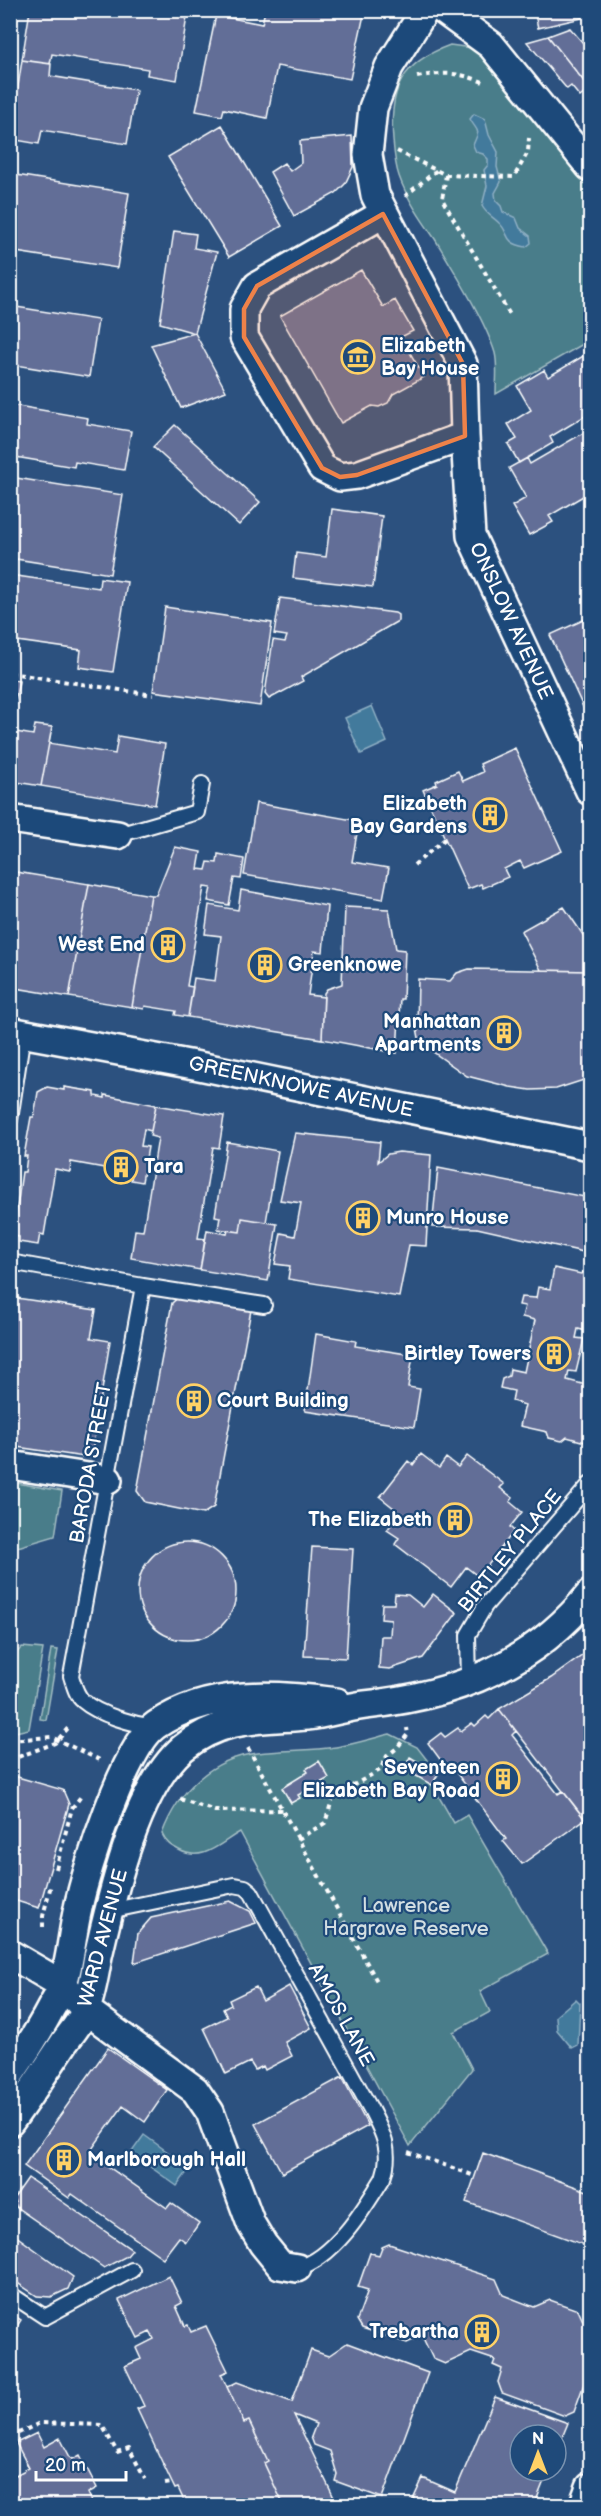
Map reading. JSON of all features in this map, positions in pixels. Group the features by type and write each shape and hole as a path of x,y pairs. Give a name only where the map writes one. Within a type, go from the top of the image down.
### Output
{"street":[{"name":"ONSLOW AVENUE","path":"425,10 389,67 374,108 370,138 370,165 375,195 463,364 471,536 591,791"},
{"path":"443,10 491,45 591,167"},
{"path":"383,214 257,286 244,309 244,337 322,468 340,477 357,475 465,436"},
{"path":"10,819 118,836"},
{"name":"GREENKNOWE AVENUE","path":"17,1032 194,1065 591,1146"},
{"path":"10,1465 108,1480"},
{"path":"154,1726 191,1706 231,1697 296,1696 365,1705 403,1702 469,1683 532,1649 579,1608 591,1594"},
{"name":"WARD AVENUE","path":"10,2122 86,2010 109,1911 130,1838 152,1786 182,1749 215,1729 247,1719 310,1716 365,1705"},
{"name":"WARD AVENUE","path":"10,2074 31,2046 63,1985 78,1905 108,1808 124,1772 154,1726"},
{"path":"10,1954 63,1985 86,2010 195,2090 210,2112 251,2224 280,2265 297,2268"},
{"path":"583,2505 591,2487"}],"lane":[{"path":"118,836 197,812 202,784"},
{"path":"10,1120 17,1032"},
{"path":"10,1262 264,1305"},
{"name":"BARODA STREET","path":"143,1286 72,1676 75,1690 83,1701 132,1724 154,1726"},
{"name":"BIRTLEY PLACE","path":"469,1683 468,1635 485,1606 591,1484"},
{"name":"AMOS LANE","path":"109,1911 234,1885 245,1887 251,1892 276,1935 369,2106 388,2148 387,2167 383,2178 332,2248 309,2265 297,2268"},
{"path":"10,2294 45,2317 132,2270"}],"path":[{"path":"378,99 410,79 442,72 465,74 490,86"},
{"path":"370,138 446,175 514,177 528,152"},
{"path":"421,183 438,170"},
{"path":"446,175 442,199 510,315"},
{"path":"10,673 153,695"},
{"path":"414,865 445,839"},
{"path":"10,1760 55,1743 69,1726"},
{"path":"298,1839 325,1823 333,1797 380,1770 387,1756 408,1734 407,1727"},
{"path":"10,1740 51,1737 58,1740"},
{"path":"243,1740 378,1983"},
{"path":"170,1796 215,1811 282,1810"},
{"path":"69,1819 72,1808"},
{"path":"413,2153 475,2176"},
{"path":"10,2437 40,2423 102,2425 117,2452 129,2448 145,2479"},
{"path":"165,2484 172,2483"}],"highlighted area":[{"path":"383,214 463,364 465,436 357,475 340,477 322,468 244,337 244,309 257,286"}],"green space":[{"path":"450,45 472,48 492,65 590,190 590,340 496,394 496,358 490,340 459,280 410,201 399,176 395,158 392,122 396,92 409,70 420,60"},
{"path":"11,1482 62,1491 55,1536 11,1549"},
{"path":"22,1647 43,1649 29,1729 11,1733 11,1659"},
{"path":"51,1649 58,1650 46,1720 40,1719"},
{"name":"Lawrence Hargrave Reserve","path":"390,1734 417,1747 438,1774 432,1785 454,1823 467,1815 548,1954 480,1991 490,2012 453,2032 472,2069 410,2146 240,1832 211,1850 196,1854 174,1847 162,1834 177,1804 187,1791 211,1769 225,1762 258,1753 336,1747"}],"water":[{"path":"474,114 485,119 489,135 498,152 497,167 501,182 495,193 496,201 503,212 516,218 520,228 530,236 531,243 526,247 513,243 502,226 482,206 487,186 484,170 488,165 488,159 476,152 473,145 478,133 470,119"},
{"path":"372,706 387,742 361,754 345,718"},
{"path":"576,1999 580,2003 578,2045 572,2048 557,2030 556,2016"},
{"path":"144,2135 190,2168 177,2186 131,2153"}],"building":[{"path":"30,10 188,10 177,80 147,75 148,69 52,54 50,64 22,60"},
{"path":"265,10 365,10 350,79 277,66 267,118 224,109 222,116 196,111 216,15 262,24"},
{"path":"534,10 588,11 581,13 582,18 538,28"},
{"path":"570,28 590,51 590,89 548,36"},
{"path":"548,36 590,89 580,97 571,86 567,89 527,42"},
{"path":"22,60 51,64 50,76 136,90 127,144 42,130 39,144 10,139"},
{"path":"590,89 590,102 584,94"},
{"path":"222,125 282,226 229,257 168,157"},
{"path":"352,136 353,167 345,184 336,193 294,216 270,172 284,163 290,171 301,163 300,141"},
{"path":"10,174 129,193 117,268 10,251"},
{"path":"174,231 196,234 194,248 217,252 195,333 160,323"},
{"name":"Elizabeth Bay House","path":"361,270 383,307 395,300 413,331 401,337 424,377 393,394 388,403 379,407 372,406 341,423 280,316"},
{"path":"10,306 98,320 89,377 10,364"},
{"path":"195,333 226,391 181,408 151,345"},
{"path":"590,352 590,413 550,437 553,443 519,463 508,444 517,439 508,424 531,410 517,386 544,370 548,377"},
{"path":"12,405 88,418 87,424 131,431 124,470 75,462 74,467 10,456"},
{"path":"175,425 260,502 239,525 153,447"},
{"path":"590,429 590,492 549,516 553,522 529,535 512,506 526,498 509,468 527,458 530,464"},
{"path":"10,477 123,495 110,574 10,558"},
{"path":"332,509 382,516 373,587 293,578 296,553 326,557"},
{"path":"10,575 99,588 100,578 127,582 113,672 79,667 81,650 10,640"},
{"path":"280,598 395,613 398,615 398,621 301,677 303,681 269,699 265,694 273,640 285,642 287,636 274,634"},
{"path":"165,607 272,623 260,706 153,691"},
{"path":"590,617 590,720 589,720 550,635"},
{"path":"10,679 19,681 10,728"},
{"path":"35,725 52,727 41,786 10,781 10,731 33,735"},
{"path":"118,736 165,744 155,805 41,786 49,743 115,754"},
{"name":"Elizabeth Bay Gardens","path":"515,748 562,851 524,868 520,861 504,869 508,877 483,888 481,884 468,889 423,790 458,771 463,781 483,772 480,764"},
{"path":"256,803 359,821 352,862 389,868 383,899 244,875"},
{"name":"West End","path":"175,847 201,852 198,869 206,870 208,862 217,863 218,854 244,859 241,879 234,878 229,905 208,901 211,888 204,887 187,986 193,987 188,1017 175,1015 176,1011 145,1006 144,1009 132,1007 151,895 156,895"},
{"path":"10,871 89,884 69,997 10,987"},
{"path":"89,884 151,895 132,1007 69,997"},
{"name":"Greenknowe","path":"241,890 327,906 323,952 314,951 308,995 324,997 322,1039 188,1017 194,978 215,981 221,936 205,934 209,905 238,910"},
{"path":"345,907 389,909 396,949 405,950 403,999 400,999 397,1053 322,1039 324,993 327,989 342,984"},
{"path":"564,907 590,945 590,971 541,970 521,931"},
{"name":"Manhattan Apartments","path":"469,969 590,971 590,1078 556,1089 530,1090 510,1087 467,1076 426,1047 419,1038 417,1028 418,979 450,981 457,973"},
{"name":"Tara","path":"47,1087 95,1092 95,1096 105,1098 105,1095 156,1105 151,1131 144,1129 141,1146 148,1147 142,1182 131,1180 132,1173 71,1162 70,1172 55,1169 44,1235 40,1234 38,1245 19,1242 19,1237 13,1236 22,1172 25,1172 27,1156 24,1156 31,1117 34,1117 38,1092"},
{"path":"156,1105 224,1116 219,1148 213,1147 198,1238 205,1239 200,1270 131,1258 135,1230 143,1231 158,1138 150,1136"},
{"name":"Munro House","path":"295,1133 380,1142 378,1162 388,1154 399,1152 431,1155 426,1246 409,1245 399,1297 288,1279 290,1266 275,1264 281,1233 295,1236 301,1203 280,1200"},
{"path":"227,1142 278,1151 266,1222 242,1218 240,1232 218,1229 220,1217 215,1216"},
{"path":"438,1168 590,1198 588,1253 477,1228 432,1227"},
{"path":"242,1218 277,1224 268,1281 200,1270 207,1230 227,1234 228,1230 240,1232"},
{"name":"Birtley Towers","path":"554,1268 581,1274 586,1270 590,1271 590,1332 578,1329 576,1338 584,1339 576,1372 569,1371 567,1380 590,1386 590,1428 585,1442 567,1437 562,1441 549,1438 547,1432 520,1426 525,1405 512,1401 514,1391 500,1388 502,1379 509,1376 510,1369 524,1372 535,1320 522,1317 525,1306 519,1305 521,1297 536,1298 538,1287 550,1289"},
{"path":"10,1297 96,1310 91,1338 110,1341 91,1458 10,1446"},
{"name":"Court Building","path":"179,1297 251,1310 214,1507 203,1514 145,1502 137,1491 172,1303"},
{"path":"316,1334 356,1341 355,1346 413,1355 408,1387 420,1389 414,1427 305,1411"},
{"name":"The Elizabeth","path":"421,1454 439,1468 446,1458 458,1467 467,1456 504,1484 500,1488 513,1498 510,1502 522,1512 510,1527 514,1531 479,1577 466,1567 451,1587 395,1544 399,1538 387,1530 400,1513 380,1497 408,1461 413,1465"},
{"path":"187,1542 206,1546 222,1556 232,1572 236,1591 232,1610 222,1626 206,1636 187,1640 168,1636 152,1626 142,1610 138,1591 142,1572 152,1556 168,1546"},
{"path":"312,1547 353,1549 346,1658 304,1656"},
{"path":"395,1594 408,1595 423,1607 433,1594 457,1613 423,1658 390,1669 379,1668 381,1636 390,1636 391,1620 381,1619 382,1604 394,1604"},
{"path":"590,1650 590,1826 499,1709 551,1678"},
{"name":"Seventeen Elizabeth Bay Road","path":"499,1709 516,1731 512,1735 558,1794 563,1791 585,1819 522,1864 503,1841 506,1839 449,1763 445,1766 428,1743 441,1733 445,1737 458,1728 461,1731 472,1723 475,1726 486,1716 489,1719"},
{"path":"410,1757 438,1774 432,1785 404,1769"},
{"path":"319,1761 329,1778 298,1795 300,1798 291,1803 282,1788 308,1772 306,1769"},
{"path":"14,1776 63,1790 69,1804 39,1908 10,1899 10,1778"},
{"path":"230,1901 250,1911 256,1923 134,1963 138,1933 151,1918"},
{"path":"289,1986 311,2028 285,2042 292,2056 265,2070 263,2066 255,2070 250,2062 226,2074 204,2028 227,2017 223,2009 231,2005 229,2000 256,1987 263,2001"},
{"path":"10,1994 16,2002 14,2008 16,2010 10,2017"},
{"name":"Marlborough Hall","path":"108,2048 167,2090 145,2122 123,2106 89,2153 167,2208 171,2203 199,2223 186,2242 179,2237 163,2258 72,2194 69,2198 24,2166"},
{"path":"342,2077 368,2126 282,2173 255,2124"},
{"path":"483,2153 590,2192 590,2247 466,2202"},
{"path":"28,2178 132,2250 127,2256 104,2268 16,2207 14,2198"},
{"path":"12,2233 73,2277 68,2289 51,2297 37,2296 10,2278"},
{"name":"Trebartha","path":"389,2244 496,2279 503,2295 534,2307 550,2300 578,2310 584,2323 589,2322 590,2326 590,2367 574,2412 565,2416 502,2393 498,2382 502,2369 493,2365 495,2360 471,2352 445,2364 433,2359 422,2336 407,2343 362,2328 357,2320 368,2290 358,2287 370,2253 379,2255 382,2247"},
{"path":"169,2276 182,2303 176,2306 185,2326 188,2325 191,2332 206,2326 228,2371 221,2374 244,2423 249,2421 268,2461 264,2463 284,2506 185,2506 178,2488 175,2489 137,2409 144,2406 125,2366 141,2359 136,2348 154,2339 150,2332 138,2338 119,2300"},
{"path":"10,2313 21,2320 10,2337"},
{"path":"347,2343 428,2373 382,2498 335,2481 337,2474 330,2451 314,2445 311,2437 316,2424 294,2415 338,2506 284,2506 264,2463 268,2461 249,2421 244,2423 227,2387 237,2382 292,2402 311,2350 328,2356"},
{"path":"495,2397 568,2423 508,2423 508,2483 543,2483 534,2506 410,2506 423,2478 455,2492"},
{"path":"37,2433 44,2447 60,2438 70,2457 73,2459 80,2455 97,2488 88,2493 94,2506 20,2506 17,2499 10,2502 10,2478 29,2468 16,2443"}],"place":[{"name":"Elizabeth Bay House","path":"358,357"},
{"name":"Elizabeth Bay Gardens","path":"490,815"},
{"name":"West End","path":"168,945"},
{"name":"Greenknowe","path":"265,965"},
{"name":"Manhattan Apartments","path":"504,1033"},
{"name":"Tara","path":"121,1167"},
{"name":"Munro House","path":"363,1218"},
{"name":"Birtley Towers","path":"554,1354"},
{"name":"Court Building","path":"194,1401"},
{"name":"The Elizabeth","path":"455,1520"},
{"name":"Seventeen Elizabeth Bay Road","path":"503,1779"},
{"name":"Marlborough Hall","path":"64,2160"},
{"name":"Trebartha","path":"482,2332"}]}
